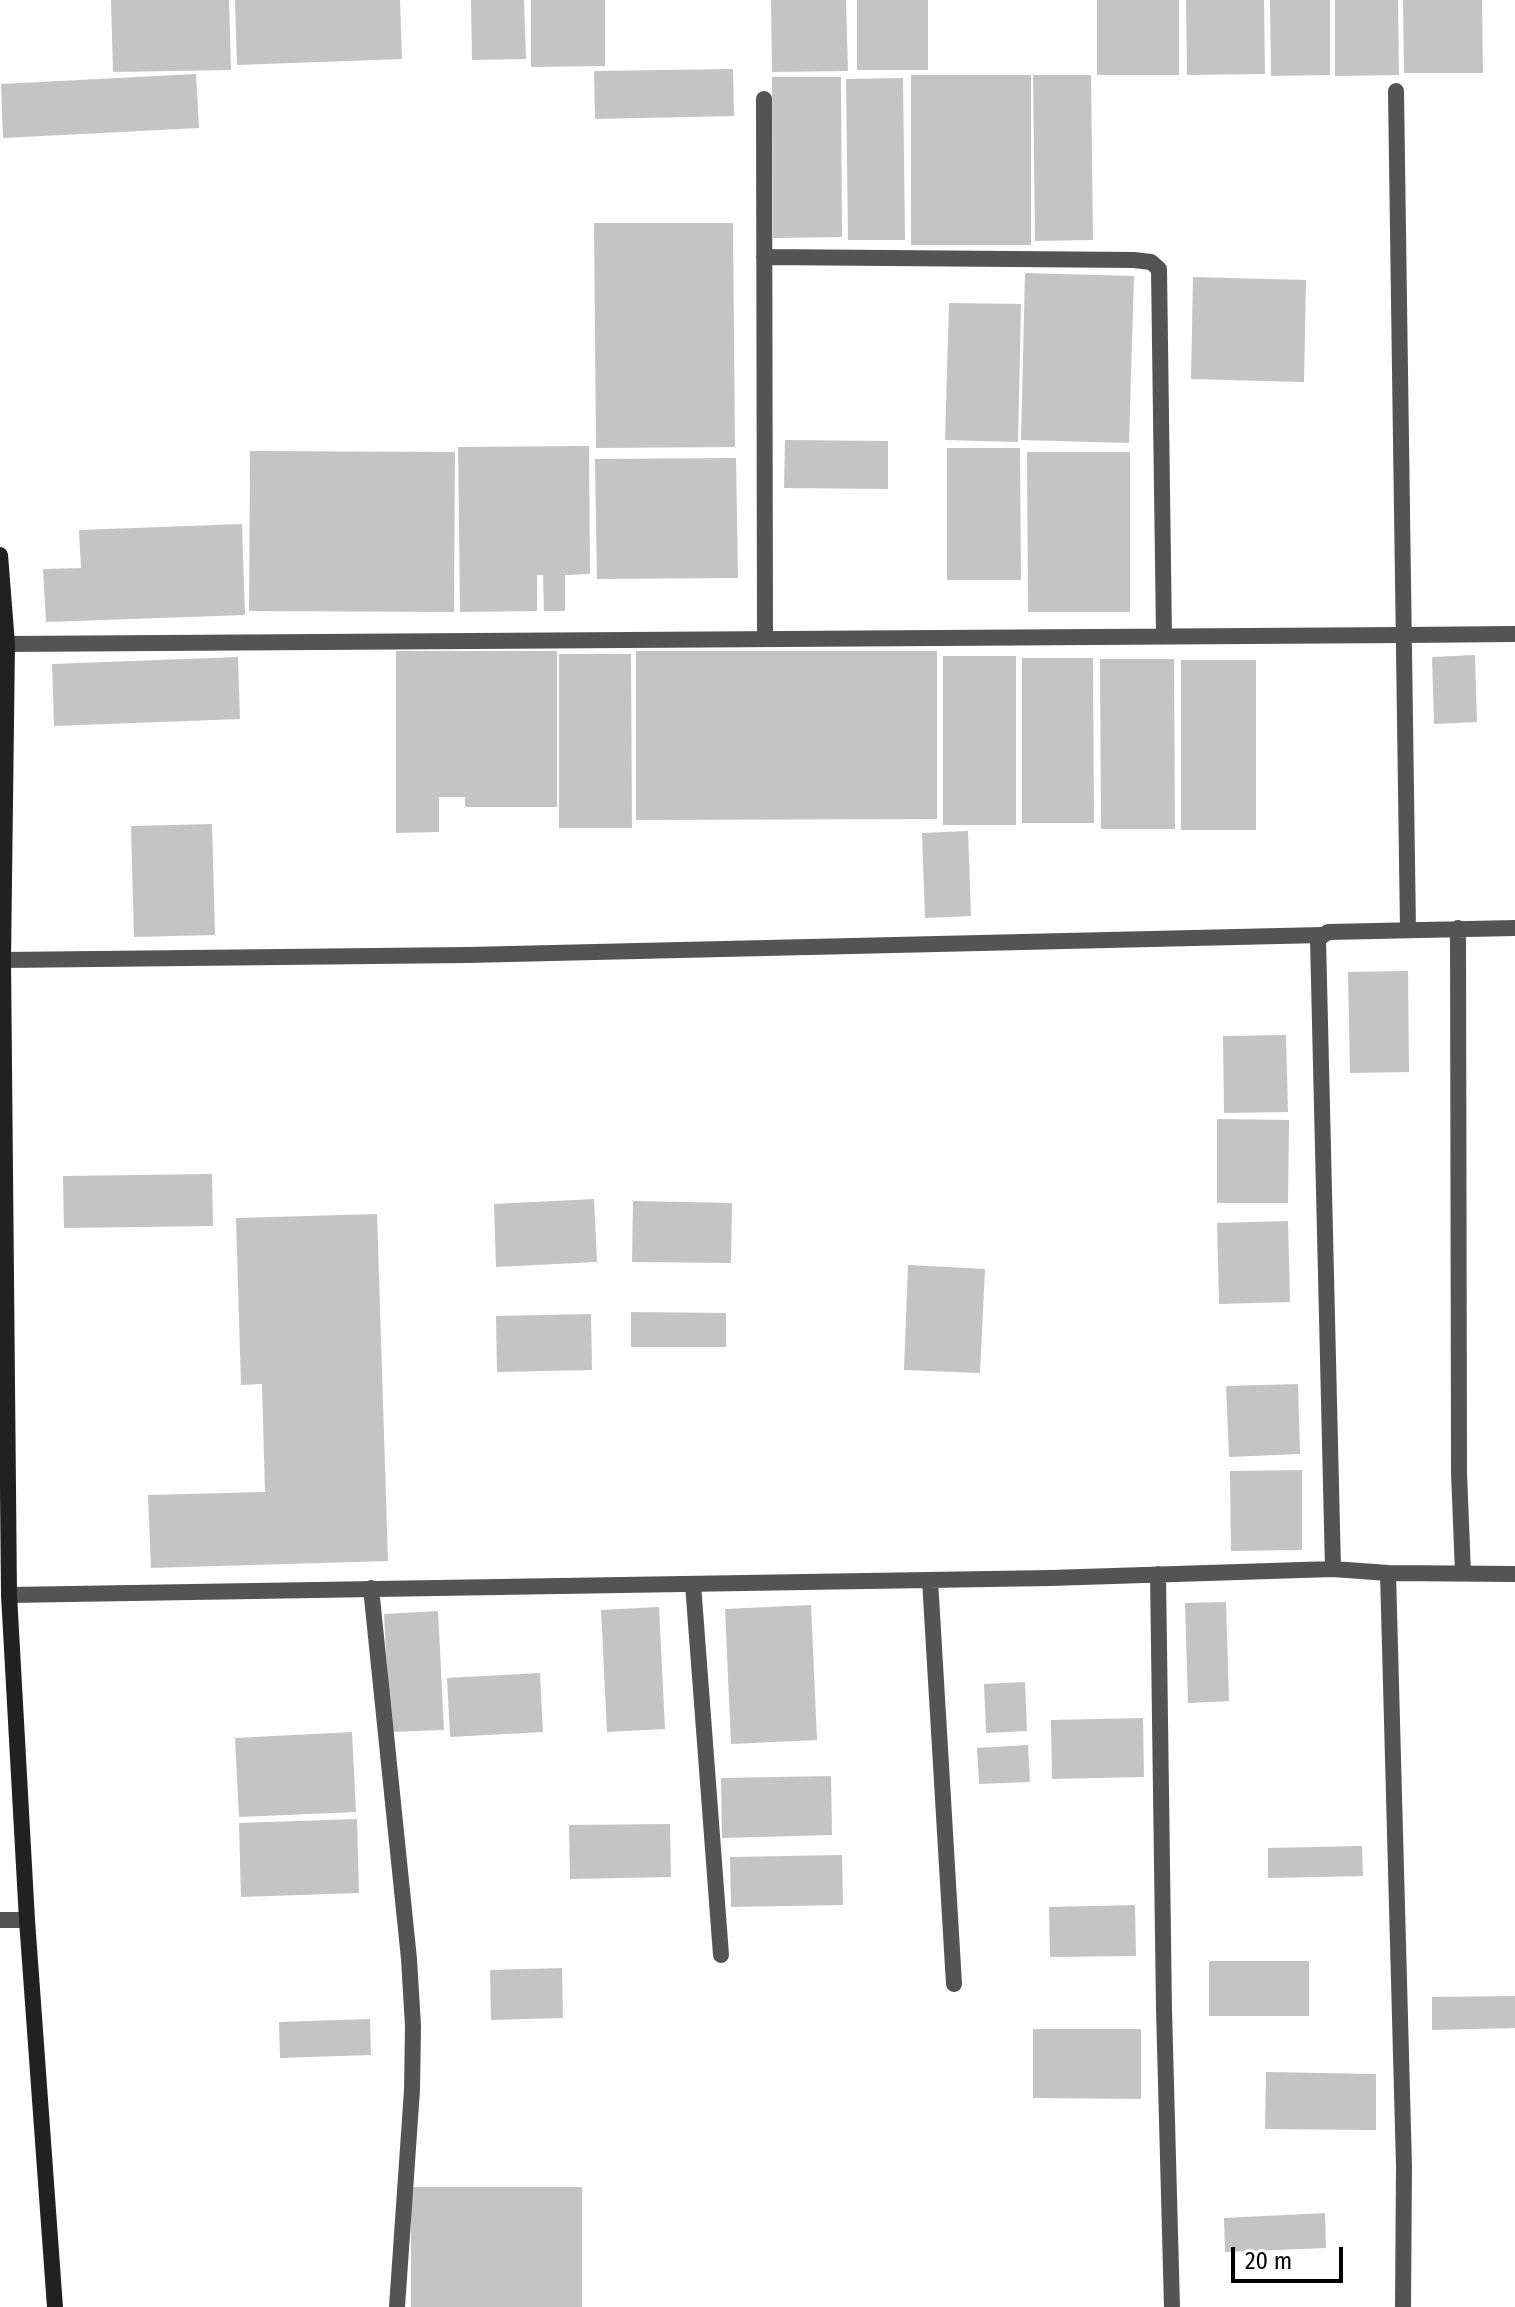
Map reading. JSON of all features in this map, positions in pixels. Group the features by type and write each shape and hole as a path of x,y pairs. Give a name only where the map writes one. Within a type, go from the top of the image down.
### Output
{"main road":[{"path":"0,555 7,644 2,1022 9,1595 27,1920 55,2307"}],"street":[{"path":"1396,91 1408,930"},
{"path":"764,99 765,638"},
{"path":"764,257 1134,260 1151,262 1159,269 1164,636"},
{"path":"7,644 1515,634"},
{"path":"1458,928 1459,1473 1463,1573"},
{"path":"3,960 467,955 1515,928"},
{"path":"1322,935 1317,945 1333,1569"},
{"path":"9,1595 930,1580 1333,1569 1388,1573 1515,1574"},
{"path":"1388,1573 1404,2166 1403,2307"},
{"path":"1158,1574 1172,2307"},
{"path":"930,1580 954,1984"},
{"path":"693,1584 721,1955"},
{"path":"371,1588 409,1959 413,2026 412,2090 397,2307"},
{"path":"0,1920 27,1920"}],"building":[{"path":"111,0 229,0 231,70 113,72"},
{"path":"235,0 400,0 402,59 237,65"},
{"path":"471,0 524,0 526,59 472,60"},
{"path":"531,0 605,0 605,66 531,67"},
{"path":"771,0 846,0 848,71 772,72"},
{"path":"857,0 928,0 928,70 857,70"},
{"path":"1097,0 1179,0 1179,75 1097,75"},
{"path":"1186,0 1264,0 1265,74 1187,75"},
{"path":"1270,0 1330,0 1330,75 1271,76"},
{"path":"1335,0 1398,0 1399,75 1335,76"},
{"path":"1403,0 1482,0 1483,73 1404,73"},
{"path":"733,69 734,116 595,119 594,71"},
{"path":"196,74 199,128 3,138 1,84"},
{"path":"911,75 1031,75 1031,245 911,245"},
{"path":"1033,75 1091,75 1093,240 1035,241"},
{"path":"772,77 841,77 842,237 773,238"},
{"path":"903,78 905,240 848,240 846,79"},
{"path":"594,223 733,223 735,447 596,448"},
{"path":"1025,273 1134,276 1129,443 1021,440"},
{"path":"1193,277 1306,280 1304,382 1191,379"},
{"path":"949,303 1021,304 1018,442 945,440"},
{"path":"785,440 888,441 888,489 784,488"},
{"path":"589,446 590,574 565,575 565,611 544,611 543,575 537,575 537,611 460,612 458,447"},
{"path":"947,448 1020,448 1021,580 947,580"},
{"path":"250,451 455,452 454,612 249,611"},
{"path":"1027,452 1130,452 1130,612 1028,612"},
{"path":"736,458 738,578 597,579 595,459"},
{"path":"242,524 245,615 46,622 43,569 81,568 79,530"},
{"path":"396,651 557,651 557,807 465,807 465,797 439,797 439,832 396,833"},
{"path":"636,651 937,651 937,819 636,820"},
{"path":"559,654 631,654 632,828 559,828"},
{"path":"1475,655 1477,722 1434,724 1432,657"},
{"path":"943,656 1016,656 1016,825 943,825"},
{"path":"238,657 240,719 54,726 52,664"},
{"path":"1022,658 1093,658 1094,823 1022,823"},
{"path":"1100,659 1174,659 1175,829 1101,829"},
{"path":"1181,660 1256,660 1256,830 1181,830"},
{"path":"212,824 215,935 134,937 131,826"},
{"path":"968,831 971,916 925,918 922,833"},
{"path":"1408,971 1409,1072 1350,1073 1348,972"},
{"path":"1286,1035 1288,1112 1224,1113 1223,1036"},
{"path":"1217,1119 1289,1120 1288,1203 1217,1203"},
{"path":"212,1174 213,1226 64,1228 63,1176"},
{"path":"594,1199 597,1262 496,1267 494,1204"},
{"path":"633,1201 732,1203 731,1263 632,1262"},
{"path":"377,1214 388,1561 151,1568 148,1495 265,1492 262,1384 241,1385 236,1218"},
{"path":"1288,1221 1290,1302 1219,1304 1217,1223"},
{"path":"908,1265 985,1269 980,1373 904,1370"},
{"path":"631,1312 726,1313 726,1347 631,1347"},
{"path":"591,1314 592,1370 497,1372 496,1316"},
{"path":"1298,1384 1300,1454 1229,1457 1226,1386"},
{"path":"1302,1470 1302,1550 1231,1551 1230,1471"},
{"path":"1226,1602 1229,1701 1188,1703 1185,1603"},
{"path":"811,1605 817,1740 731,1744 725,1609"},
{"path":"659,1607 665,1729 607,1732 601,1610"},
{"path":"438,1611 444,1730 390,1732 384,1614"},
{"path":"540,1673 543,1732 450,1737 447,1678"},
{"path":"1025,1682 1027,1731 986,1733 984,1684"},
{"path":"1143,1718 1144,1777 1052,1779 1051,1720"},
{"path":"352,1732 356,1812 239,1817 235,1738"},
{"path":"1028,1745 1030,1782 979,1784 977,1748"},
{"path":"831,1776 832,1835 722,1838 721,1778"},
{"path":"357,1819 359,1893 241,1897 239,1823"},
{"path":"670,1824 671,1877 570,1879 569,1825"},
{"path":"1362,1846 1363,1876 1268,1878 1268,1848"},
{"path":"842,1855 843,1905 731,1907 730,1857"},
{"path":"1135,1905 1136,1956 1050,1957 1049,1907"},
{"path":"1209,1961 1309,1961 1309,2016 1209,2016"},
{"path":"562,1968 563,2018 491,2020 490,1970"},
{"path":"1515,1996 1515,2028 1432,2030 1432,1997"},
{"path":"370,2019 371,2055 280,2058 279,2022"},
{"path":"1033,2029 1141,2029 1141,2099 1033,2098"},
{"path":"1266,2072 1376,2074 1376,2130 1265,2129"},
{"path":"411,2187 582,2187 582,2307 411,2307"},
{"path":"1325,2213 1326,2248 1225,2252 1224,2218"}]}
